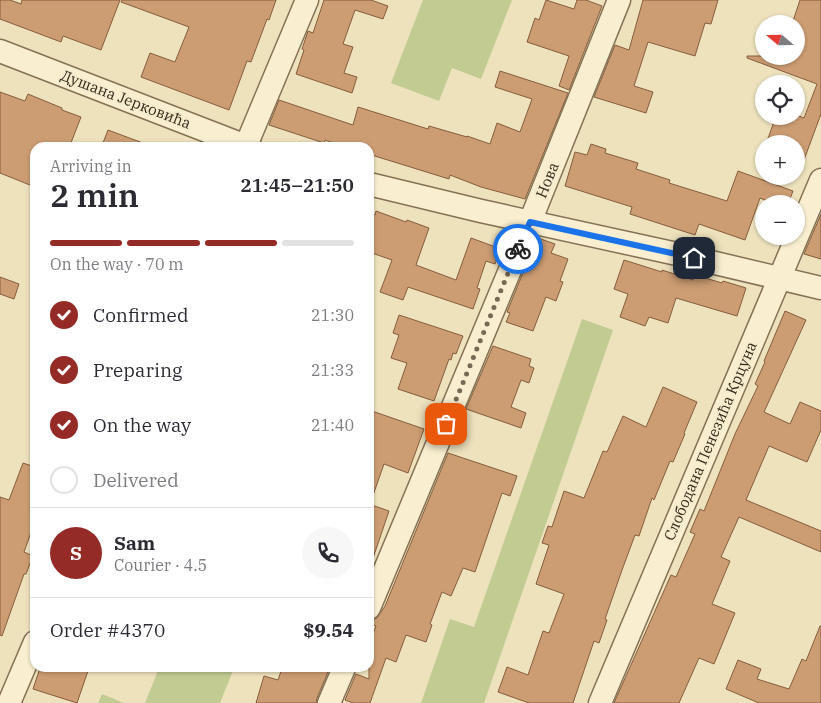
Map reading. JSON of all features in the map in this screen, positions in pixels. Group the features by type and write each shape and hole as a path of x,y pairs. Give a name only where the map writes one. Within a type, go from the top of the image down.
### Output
{"street":[{"path":"249,142 307,0"},
{"name":"Нова","path":"374,596 530,222 619,0"},
{"name":"Душана Јерковића","path":"0,51 234,142"},
{"name":"Слободана Пенезића Крцуна","path":"600,703 821,180"},
{"path":"374,185 821,288"},
{"path":"9,703 30,654"},
{"path":"329,703 342,672"}],"green space":[{"path":"423,0 512,0 481,79 452,68 439,101 391,83"},
{"path":"582,319 613,330 484,703 421,703 450,619 474,627"},
{"path":"157,672 232,672 220,703 145,703"},
{"path":"102,694 124,703 98,703"}],"building":[{"path":"0,0 10,0 21,4 22,0 120,0 101,50 63,36 61,42 0,19"},
{"path":"122,0 276,0 251,62 247,61 229,110 141,77 150,53 175,62 189,27 121,2"},
{"path":"324,0 371,0 388,6 383,19 355,10 343,44 353,47 344,73 357,77 352,93 296,74 308,31 313,33"},
{"path":"546,0 574,9 577,0 586,0 602,6 569,90 559,86 569,56 527,42 535,18 539,20"},
{"path":"643,0 718,0 711,24 705,23 695,56 648,42 634,86 653,92 646,113 594,97 615,45 629,50"},
{"path":"800,0 821,0 821,114 805,157 805,135 769,135 773,125 805,125 805,115 817,84 805,80 805,75 793,75 766,65 805,65 805,15 795,15"},
{"path":"747,56 755,56 755,61 747,58"},
{"path":"500,71 568,93 525,199 481,187 450,175 449,179 374,156 374,142 331,142 325,140 321,142 269,125 279,100 353,125 358,107 428,129 429,126 490,144 497,123 520,132 532,99 495,87"},
{"path":"0,92 25,101 28,94 81,117 71,142 30,142 30,185 0,173"},
{"path":"108,130 140,142 103,142"},
{"path":"591,144 606,149 605,153 638,163 636,169 670,180 669,183 727,201 738,171 755,177 755,185 776,185 793,191 791,195 755,195 755,212 745,240 699,224 695,235 630,214 632,207 565,186 575,152 587,155"},
{"path":"376,211 429,228 416,265 456,280 471,238 501,249 495,264 486,261 477,288 480,289 473,309 408,287 403,300 380,292 392,260 374,254"},
{"path":"821,214 821,259 804,254"},
{"path":"538,238 555,244 551,253 568,259 560,281 563,282 556,301 546,297 533,331 506,322 510,313 507,312"},
{"path":"624,260 693,280 695,275 746,288 737,316 676,298 668,323 649,317 645,326 620,317 628,294 614,289"},
{"path":"0,277 19,284 14,299 0,294"},
{"path":"785,311 806,320 764,412 790,424 800,402 821,411 821,430 807,462 769,446 746,500 821,531 821,552 739,517 721,557 730,561 712,604 735,613 714,664 699,658 679,703 614,703 671,575 676,577 695,534 690,532 700,509 704,511 735,434 758,386 755,384"},
{"path":"399,315 463,336 456,354 453,353 451,360 449,359 434,401 398,389 407,363 391,358 399,335 393,333"},
{"path":"493,346 531,359 529,366 534,368 529,383 521,380 511,407 526,413 521,428 466,409"},
{"path":"663,387 697,402 673,462 670,461 654,500 652,498 639,536 635,535 605,619 607,620 599,643 594,641 573,703 529,703 498,692 507,667 528,675 543,631 549,633 564,594 536,584 549,545 542,543 548,526 552,527 564,491 584,498 603,451 607,452 623,416 646,427"},
{"path":"374,412 424,429 408,473 384,464 374,492"},
{"path":"448,453 517,476 510,496 502,493 475,572 463,568 451,596 442,592 430,624 432,625 426,642 406,635 396,662 386,658 370,703 353,703 345,700 356,674 369,679 369,672 374,672 374,631 376,626 374,625 374,619 377,618 385,606"},
{"path":"23,463 30,465 30,535 24,552 30,555 30,564 26,574 24,574 2,636 0,635 0,497 9,500"},
{"path":"374,506 389,511 374,555"},
{"path":"820,626 821,703 759,703 726,689 738,660 761,669 757,679 789,689 802,659 806,661"},
{"path":"39,672 88,672 77,703 33,689"},
{"path":"281,672 328,672 316,703 256,703 264,676 278,680"}],"way so far":[{"path":"446,424 518,249"}],"route":[{"path":"518,249 530,222 694,258"}]}
